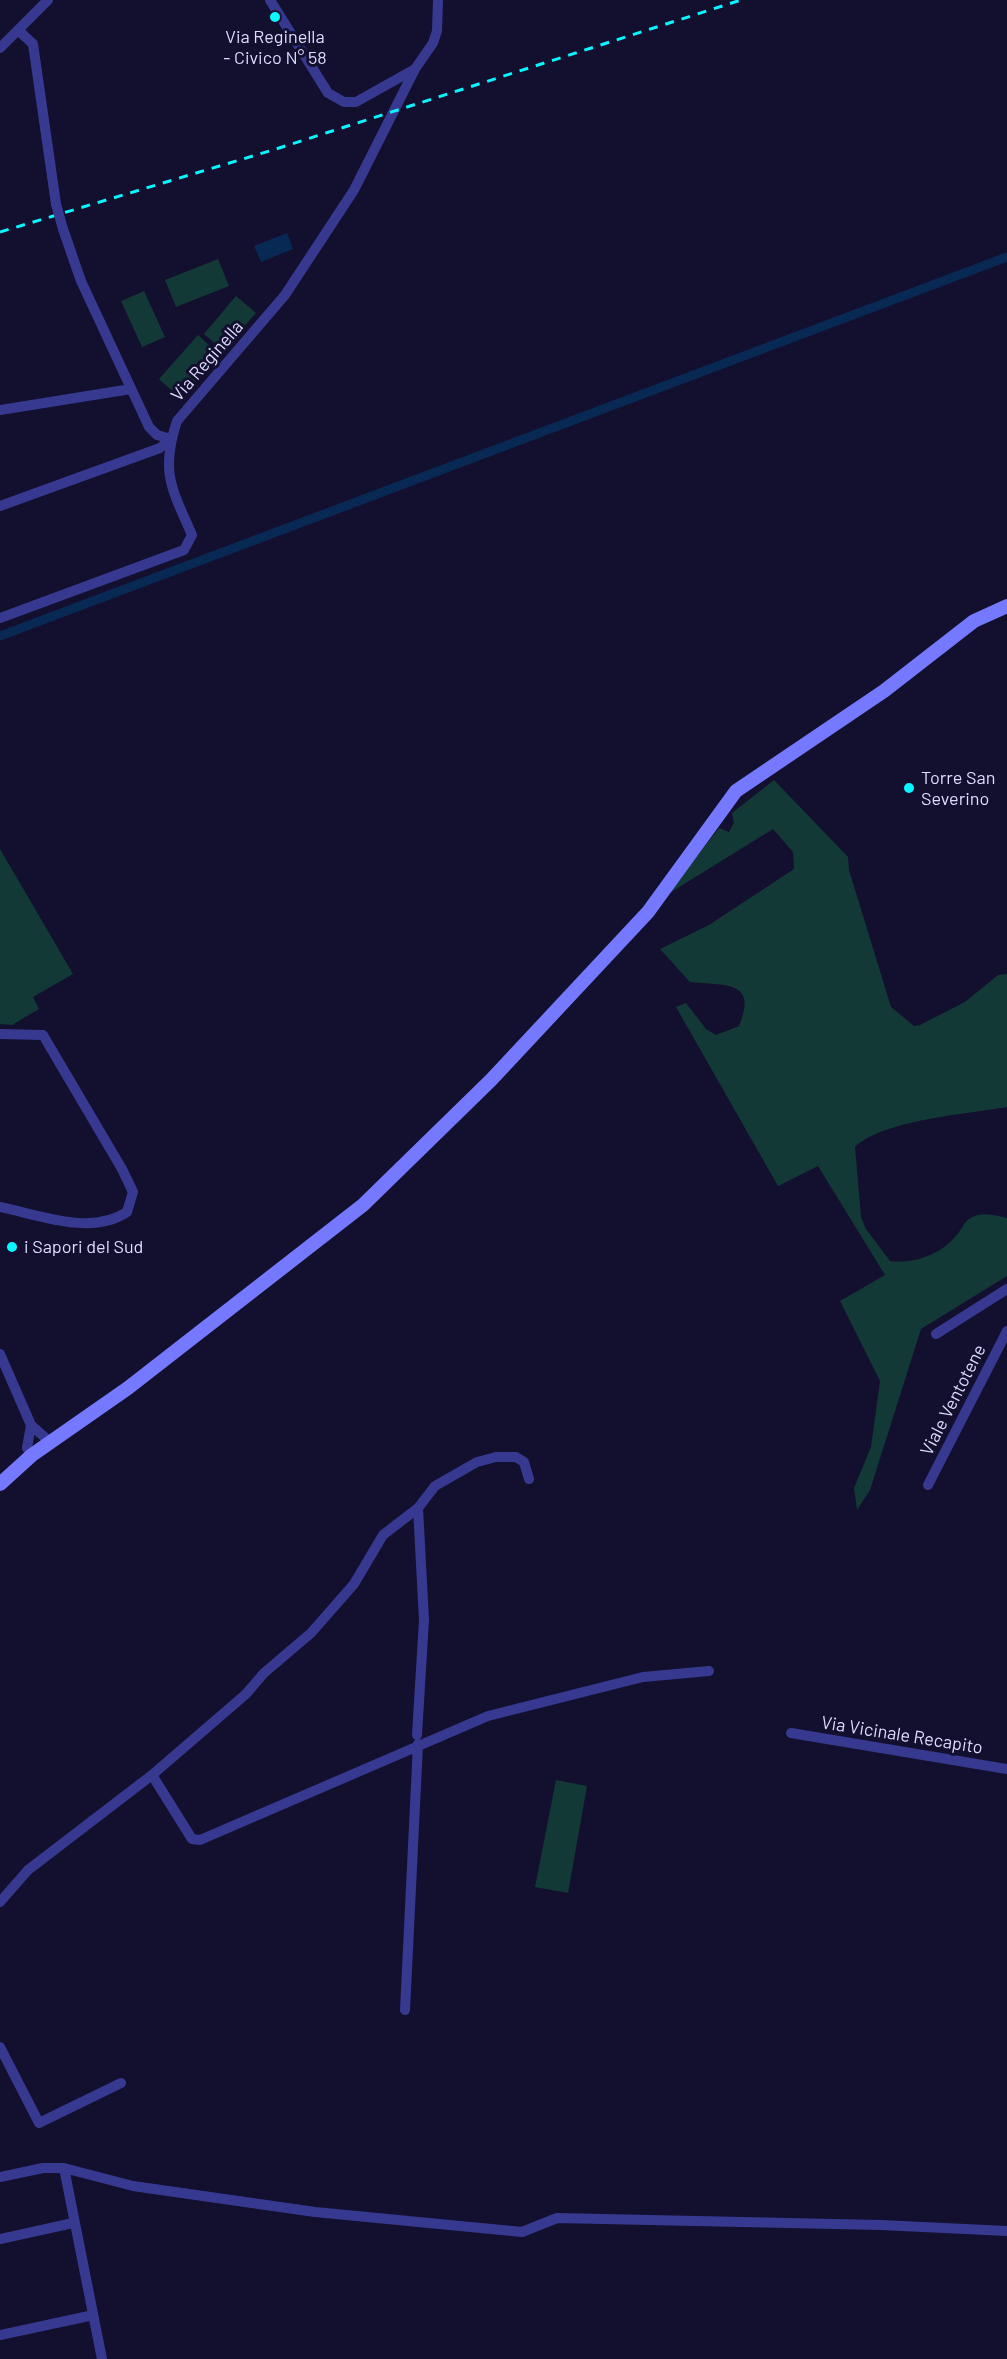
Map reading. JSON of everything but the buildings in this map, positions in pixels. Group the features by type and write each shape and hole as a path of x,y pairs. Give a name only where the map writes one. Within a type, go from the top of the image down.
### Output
{"street":[{"path":"0,48 48,0"},
{"name":"Via Reginella","path":"270,0 328,93 335,99 356,102 415,69"},
{"name":"Via Reginella","path":"0,618 184,550 192,535 167,476 171,439 177,421 285,295 354,190 415,69 435,37 438,0"},
{"path":"19,31 33,44 56,204 81,281 149,427 157,435 171,439"},
{"path":"0,410 131,388"},
{"path":"0,506 160,448 171,439"},
{"path":"0,1484 32,1455 128,1388 363,1206 491,1080 648,912 736,791 884,691 974,621 1007,606"},
{"path":"0,1034 44,1035 122,1168 133,1192 127,1212 115,1220 95,1224 56,1219 0,1207"},
{"path":"936,1334 1007,1289"},
{"name":"Viale Ventotene","path":"928,1485 1007,1331"},
{"path":"0,1354 31,1425 50,1442"},
{"path":"31,1425 27,1448 32,1455"},
{"path":"0,1902 28,1870 152,1775 246,1694 280,1658 311,1633 354,1584 383,1535 418,1508 435,1486 477,1462 496,1456 516,1457 524,1462 529,1479"},
{"path":"405,2010 424,1620 418,1508"},
{"path":"152,1775 192,1839 200,1840 418,1739 488,1716 637,1679 710,1671"},
{"name":"Via Vicinale Recapito","path":"791,1733 1007,1769"},
{"path":"0,2047 39,2123 121,2083"},
{"path":"0,2177 43,2168 64,2168 133,2186 315,2212 522,2232 557,2218 880,2224 1007,2231"},
{"path":"64,2168 73,2223 102,2359"},
{"path":"0,2239 73,2223"},
{"path":"0,2335 88,2316"}],"green space":[{"path":"218,259 229,286 176,307 165,280"},
{"path":"144,291 165,337 142,347 121,301"},
{"path":"236,296 256,313 223,350 204,334"},
{"path":"198,335 220,355 181,399 159,379"},
{"path":"774,780 848,857 849,870 891,1007 914,1026 920,1025 965,1002 998,975 1007,974 1007,1107 905,1124 885,1130 855,1147 861,1217 866,1229 890,1261 910,1261 937,1252 953,1240 972,1217 987,1214 1007,1218 1007,1276 921,1329 870,1490 857,1510 854,1488 871,1447 880,1381 840,1301 885,1275 818,1166 778,1186 676,1007 686,1003 706,1029 716,1035 739,1026 744,1011 741,992 725,985 690,982 660,949 709,925 794,869 793,852 773,829 668,894 719,828 729,832 734,823 732,813"},
{"path":"0,849 73,974 33,997 39,1009 12,1025 0,1024"},
{"path":"556,1780 587,1786 568,1893 535,1887"}],"water":[{"path":"287,233 293,249 261,262 254,246"}],"waterway":[{"path":"0,636 1007,257"}],"railway":[{"path":"0,232 276,149 741,0"}],"place":[{"name":"Via Reginella - Civico N° 58","path":"275,17"},
{"name":"Torre San Severino","path":"909,788"},
{"name":"i Sapori del Sud","path":"12,1247"}]}
